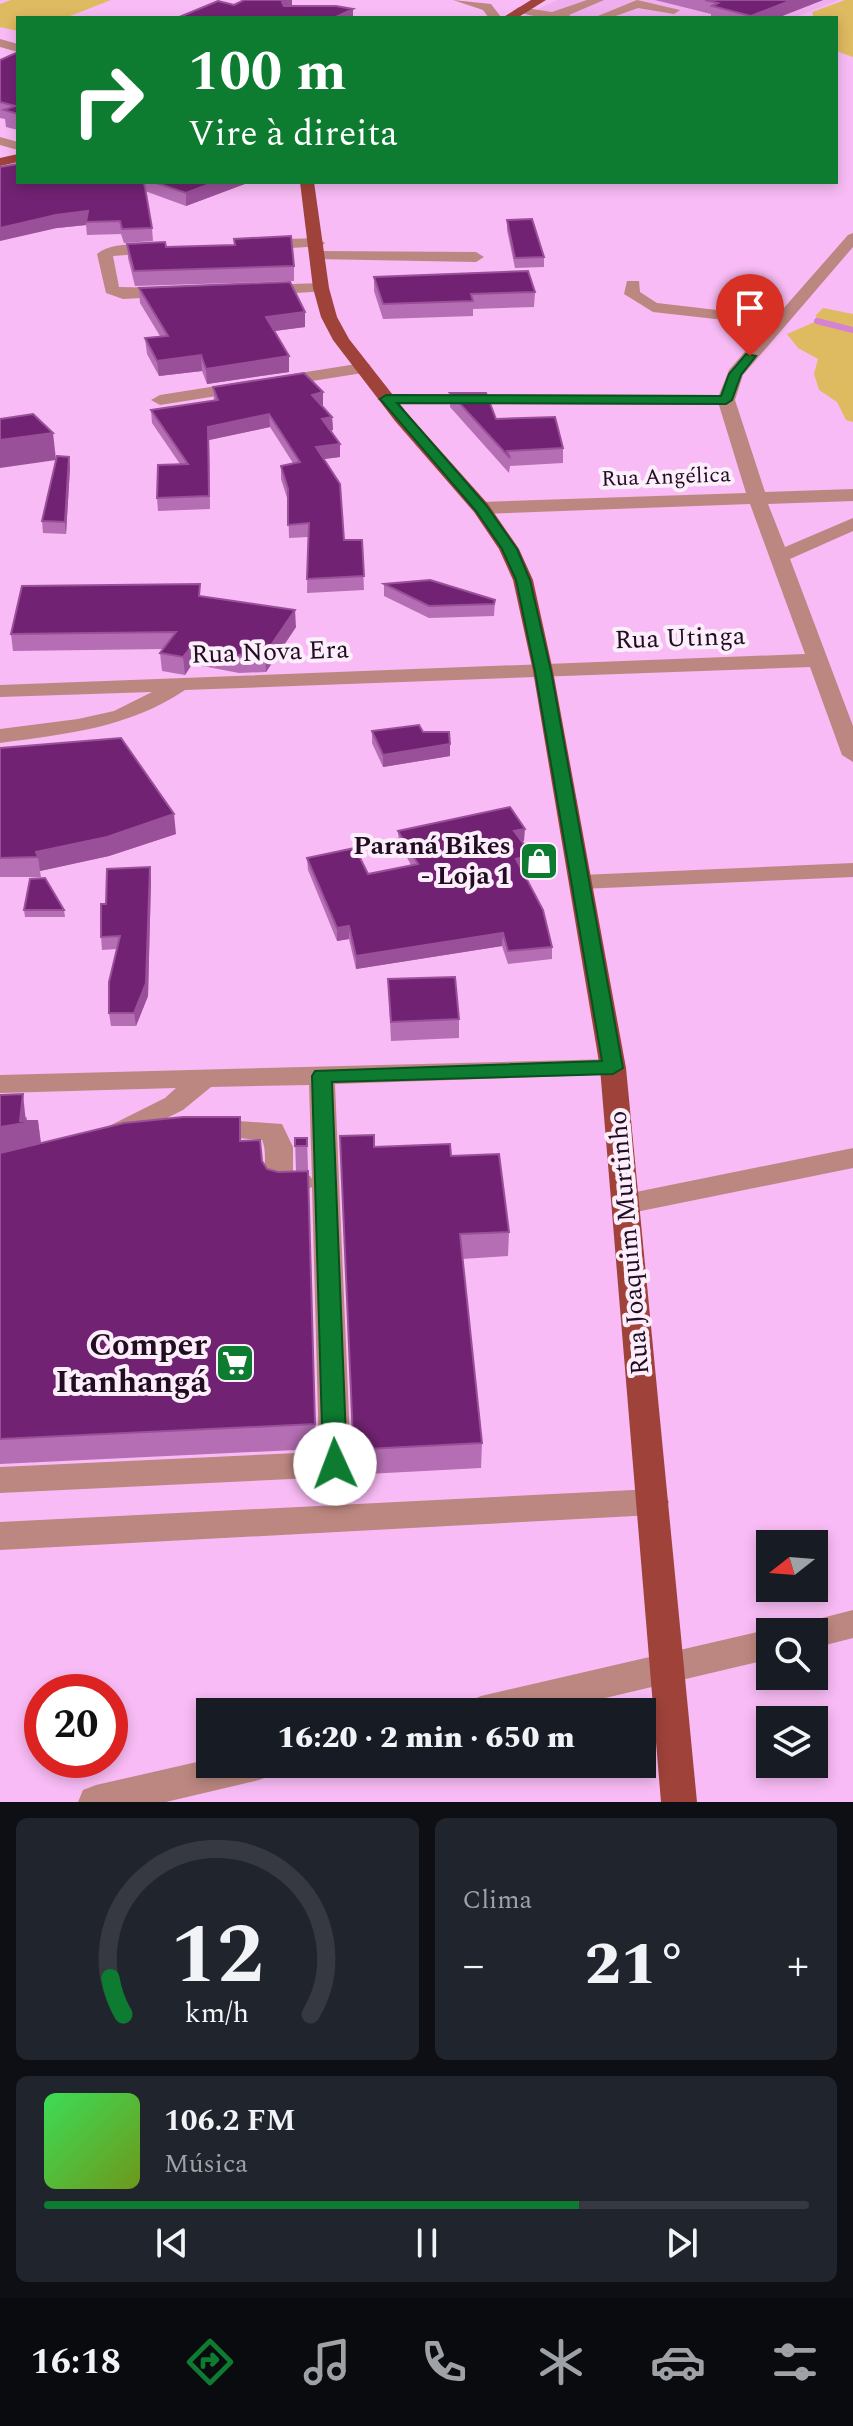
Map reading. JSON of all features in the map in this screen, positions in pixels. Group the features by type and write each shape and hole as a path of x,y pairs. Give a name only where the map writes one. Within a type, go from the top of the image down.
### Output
{"main road":[{"path":"500,0 505,13 540,0"},
{"name":"Rua Joaquim Murtinho","path":"307,184 321,288 329,317 341,340 386,399 481,508 509,549 523,580 543,671 554,748 613,1068 679,1802"}],"street":[{"path":"459,0 505,13 553,16 598,0"},
{"path":"622,0 674,10"},
{"path":"604,16 637,4"},
{"path":"0,52 10,46"},
{"path":"853,238 735,374 726,400 757,498 853,755"},
{"path":"238,246 318,250 368,264 476,257"},
{"path":"175,249 112,251 105,254 112,290 123,294 184,292"},
{"path":"832,262 853,266"},
{"path":"633,284 632,294 636,300 653,307 780,322"},
{"path":"245,291 321,288"},
{"path":"160,400 363,368"},
{"path":"386,399 726,400"},
{"name":"Rua Angélica","path":"481,508 853,495"},
{"path":"781,556 853,524"},
{"name":"Rua Utinga","path":"543,671 819,660"},
{"name":"Rua Nova Era","path":"0,691 543,671"},
{"path":"0,736 78,726 121,716 184,683"},
{"path":"581,882 853,870"},
{"path":"0,1084 613,1068"},
{"path":"0,1480 335,1464 322,1076"},
{"path":"204,1079 174,1104 99,1142 213,1127 272,1131 279,1147 279,1184 327,1182"},
{"path":"626,1204 853,1158"},
{"path":"0,1536 653,1502"},
{"path":"828,1630 853,1624"},
{"path":"541,1698 756,1647"},
{"path":"96,1802 199,1778"}],"shaded area":[{"path":"11,0 111,0 70,16 16,16 16,31 0,27 0,4"},
{"path":"557,0 839,0 798,16 523,16"},
{"path":"853,0 853,57 838,52 838,16 813,16 812,12"},
{"path":"823,308 853,314 853,422 846,420 837,402 819,390 814,374 818,359 798,348 787,334 817,321 816,315"}],"building":[{"path":"244,0 285,0 282,2 284,6 353,9 338,16 182,16 218,1 234,5"},
{"path":"705,0 792,0 751,16 712,6 718,3"},
{"path":"16,53 16,113 4,110 15,106 0,102 0,60"},
{"path":"16,164 16,184 144,184 152,228 122,229 120,221 86,222 88,211 0,228 0,167"},
{"path":"160,184 210,184 186,193"},
{"path":"532,219 544,257 515,258 507,220"},
{"path":"291,236 294,266 134,271 127,244 165,242 166,247 235,245 234,239"},
{"path":"528,271 535,292 471,294 473,301 383,304 374,277"},
{"path":"290,282 305,312 266,317 289,356 206,369 201,355 157,361 145,338 168,336 139,288"},
{"path":"304,373 323,392 312,395 332,417 322,419 340,444 316,447 340,484 344,540 362,540 364,576 307,579 309,523 288,525 288,489 281,466 300,462 269,414 208,427 209,496 157,498 158,465 188,464 151,410 218,400 213,387"},
{"path":"450,393 486,393 496,419 555,417 563,448 507,451 510,458"},
{"path":"33,414 53,433 0,440 0,419"},
{"path":"57,456 69,457 65,522 42,521"},
{"path":"430,580 495,600 494,604 429,606 384,584"},
{"path":"200,584 199,596 295,610 265,654 238,655 191,647 183,657 160,653 176,632 11,634 22,586"},
{"path":"419,725 423,732 449,732 450,744 383,755 372,731"},
{"path":"121,738 174,814 107,837 36,852 38,857 0,858 0,748"},
{"path":"510,807 525,829 514,831 532,855 516,859 543,910 552,947 508,951 503,933 356,956 349,926 337,928 307,858 355,848 368,874 418,864 398,831"},
{"path":"150,867 146,983 134,1013 109,1013 109,982 120,936 101,937 101,904 106,904 107,869"},
{"path":"45,878 64,910 24,910 30,879"},
{"path":"455,977 459,1019 391,1022 388,979"},
{"path":"23,1094 20,1121 38,1121 0,1127 0,1095"},
{"path":"183,1117 240,1117 240,1141 260,1140 262,1161 267,1169 278,1172 308,1171 315,1424 0,1439 0,1153 124,1123"},
{"path":"374,1135 374,1147 450,1144 451,1156 499,1154 509,1232 460,1234 482,1443 347,1450 353,1439 340,1136"},
{"path":"295,1138 307,1138 307,1146 295,1146"}],"waterway":[{"path":"817,321 853,330"}],"place":[{"name":"Paraná Bikes - Loja 1","path":"539,861"},
{"name":"Comper Itanhangá","path":"235,1363"}],"route":[{"path":"335,1464 322,1076 613,1068 554,748 543,671 523,580 509,549 481,508 386,399 726,400 735,374 750,356"}]}
